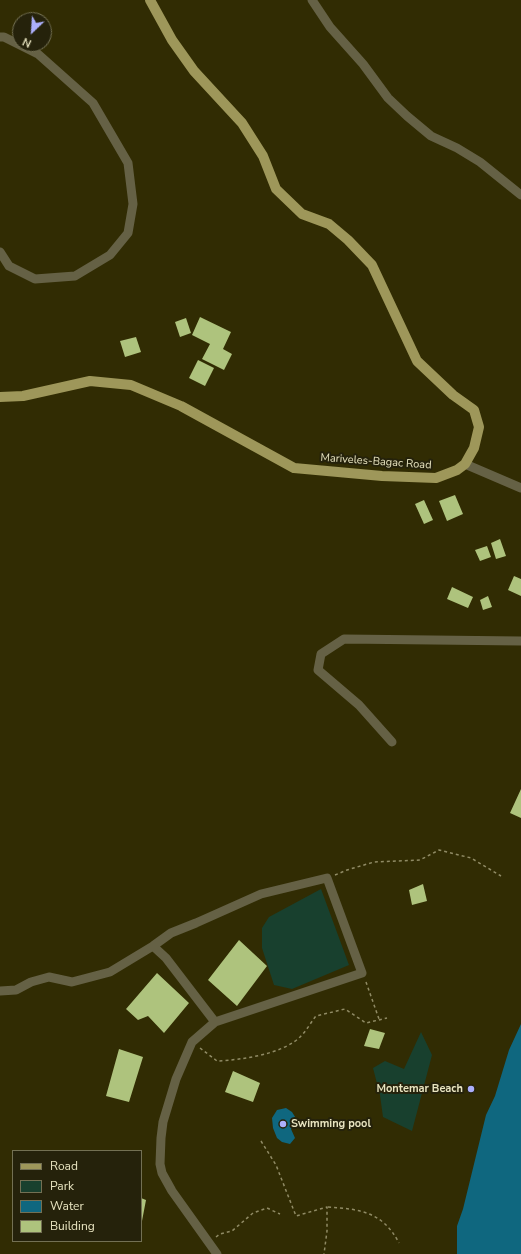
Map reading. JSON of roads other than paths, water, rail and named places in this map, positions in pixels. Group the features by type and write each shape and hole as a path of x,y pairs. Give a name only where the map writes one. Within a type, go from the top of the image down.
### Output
{"main road":[{"path":"150,0 172,40 194,71 242,123 263,156 276,189 302,214 329,224 348,240 372,264 417,361 453,395 474,410 479,427 474,448 465,464"},
{"name":"Mariveles-Bagac Road","path":"0,397 23,396 90,381 131,384 181,406 294,468 382,476 436,478 457,470 465,464"}],"street":[{"path":"312,0 330,26 363,64 388,98 407,116 431,136 457,148 480,162 521,195"},
{"path":"0,37 4,37 38,54 94,103 128,163 133,204 128,233 110,255 75,276 35,279 9,266 0,252"},
{"path":"465,464 521,488"},
{"path":"392,742 359,705 318,670 321,654 344,639 521,641"},
{"path":"0,991 16,990 31,982 49,977 72,982 110,972 172,933 261,894 327,878 362,973 216,1022 192,1042 176,1079 163,1122 160,1164 162,1173 172,1191 217,1254"},
{"path":"152,946 166,958 216,1022"}],"water":[{"path":"521,1024 521,1254 457,1254 457,1226 463,1209 486,1115 495,1096 509,1050"},
{"name":"Swimming pool","path":"286,1108 292,1112 297,1120 291,1129 295,1138 290,1144 282,1142 277,1138 273,1128 272,1118 277,1110"}],"place":[{"name":"Montemar Beach","path":"471,1089"},
{"name":"Swimming pool","path":"283,1124"}]}
